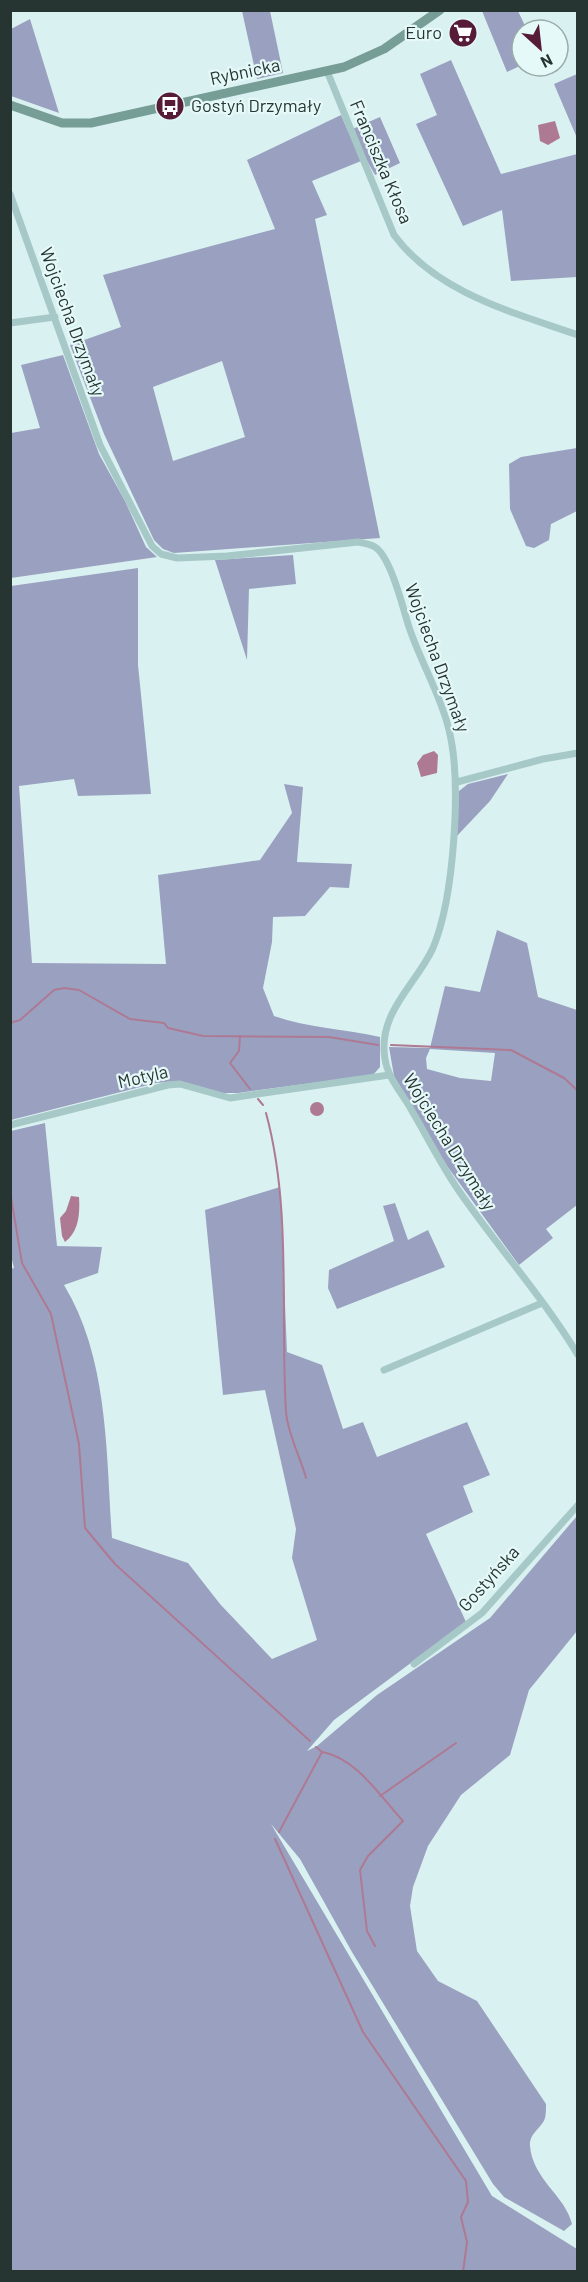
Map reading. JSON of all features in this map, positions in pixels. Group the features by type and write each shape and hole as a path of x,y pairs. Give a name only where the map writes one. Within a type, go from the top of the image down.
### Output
{"street":[{"name":"Rybnicka","path":"10,105 62,123 84,124 327,71 363,60 440,10"},
{"name":"Franciszka Kłosa","path":"327,71 394,235 407,252 467,294 512,314 578,335"},
{"name":"Wojciecha Drzymały","path":"10,194 100,445 152,546 161,554 177,558 227,556 358,542 376,548 382,554 449,727 457,782 448,882 440,925 433,947 389,1020 384,1058 389,1075 405,1098 449,1177 578,1355"},
{"path":"10,324 55,317"},
{"path":"457,782 543,759 578,753"},
{"name":"Motyla","path":"10,1125 168,1085 180,1084 230,1098 389,1075"},
{"path":"384,1370 542,1303"},
{"name":"Gostyńska","path":"414,1664 482,1613 578,1505"}],"shaded area":[{"path":"242,11 270,11 283,73 257,79"},
{"path":"482,11 518,11 521,18 510,18 510,71 507,72"},
{"path":"30,19 59,113 11,96 11,29"},
{"path":"451,60 501,174 577,154 577,277 511,281 502,210 463,226 416,124 437,115 420,74"},
{"path":"577,74 577,138 554,84"},
{"path":"341,115 348,131 380,117 400,163 375,175 366,159 312,181 327,215 315,219 380,538 174,553 163,549 154,540 104,434 70,345 121,327 103,275 275,229 247,160","holes":["222,361 245,437 173,461 153,387"]},
{"path":"555,121 560,138 548,145 540,141 538,125"},
{"path":"63,355 99,454 125,501 146,547 157,557 11,578 11,433 40,428 21,365"},
{"path":"577,448 577,511 551,524 549,540 534,548 526,546 510,509 509,464 521,457"},
{"path":"293,555 296,584 249,589 247,660 215,560"},
{"path":"138,568 138,665 151,794 78,796 74,779 19,786 32,963 166,964 158,875 260,860 292,813 284,784 303,787 297,862 352,864 349,888 330,887 305,916 273,917 272,942 263,988 274,1016 300,1023 380,1037 380,1067 373,1075 238,1093 216,1093 180,1081 156,1083 11,1120 11,586"},
{"path":"434,751 438,755 437,773 421,777 417,763 423,755"},
{"path":"508,774 490,801 455,838 459,791 468,784"},
{"path":"497,930 527,943 538,997 577,1010 577,1205 546,1229 553,1238 519,1265 447,1166 394,1076 389,1047 430,1048 445,986 480,992","holes":["430,1049 495,1053 491,1081 460,1078 427,1069 426,1058"]},
{"path":"317,1102 322,1104 324,1109 322,1114 317,1116 312,1114 310,1109 312,1104"},
{"path":"45,1123 57,1246 102,1247 98,1273 64,1285 79,1314 90,1344 97,1376 103,1408 112,1538 188,1563 220,1604 272,1659 317,1640 292,1558 296,1529 265,1390 223,1395 205,1210 280,1187 287,1352 322,1365 343,1429 363,1422 377,1457 467,1422 490,1475 463,1486 473,1512 426,1534 466,1622 334,1720 307,1751 317,1746 377,1695 490,1618 577,1516 577,1631 529,1690 510,1755 461,1795 428,1846 413,1887 410,1906 417,1951 438,1981 477,2001 546,2104 545,2118 530,2141 530,2146 537,2168 563,2204 572,2224 564,2231 504,2197 493,2184 352,1952 300,1859 271,1824 492,2196 577,2249 577,2271 11,2271 10,1269 14,1268 10,1252 11,1131"},
{"path":"71,1196 79,1197 79,1216 76,1228 65,1242 60,1218 66,1211"},
{"path":"395,1203 408,1240 428,1230 445,1267 337,1309 328,1288 329,1270 394,1241 383,1206"}],"waterway":[{"path":"10,1023 20,1020 54,990 64,988 79,990 130,1019 164,1023 168,1028 203,1036 329,1037 378,1045"},
{"path":"240,1036 239,1051 230,1063 250,1089"},
{"path":"391,1045 511,1050 564,1078 578,1091"},
{"path":"258,1099 263,1105"},
{"path":"266,1113 274,1149 282,1224 286,1412 306,1478"},
{"path":"10,1191 22,1263 51,1314 79,1444 85,1528 115,1564 310,1741"},
{"path":"380,1796 456,1743"},
{"path":"279,1832 322,1752 316,1747"},
{"path":"322,1752 334,1755 367,1779 403,1821 368,1856 360,1870 367,1931 375,1946"},
{"path":"275,1839 363,2032 466,2181 468,2202 461,2217 467,2242 463,2272"}],"place":[{"name":"Euro","path":"463,33"},
{"name":"Gostyń Drzymały","path":"170,106"}]}
